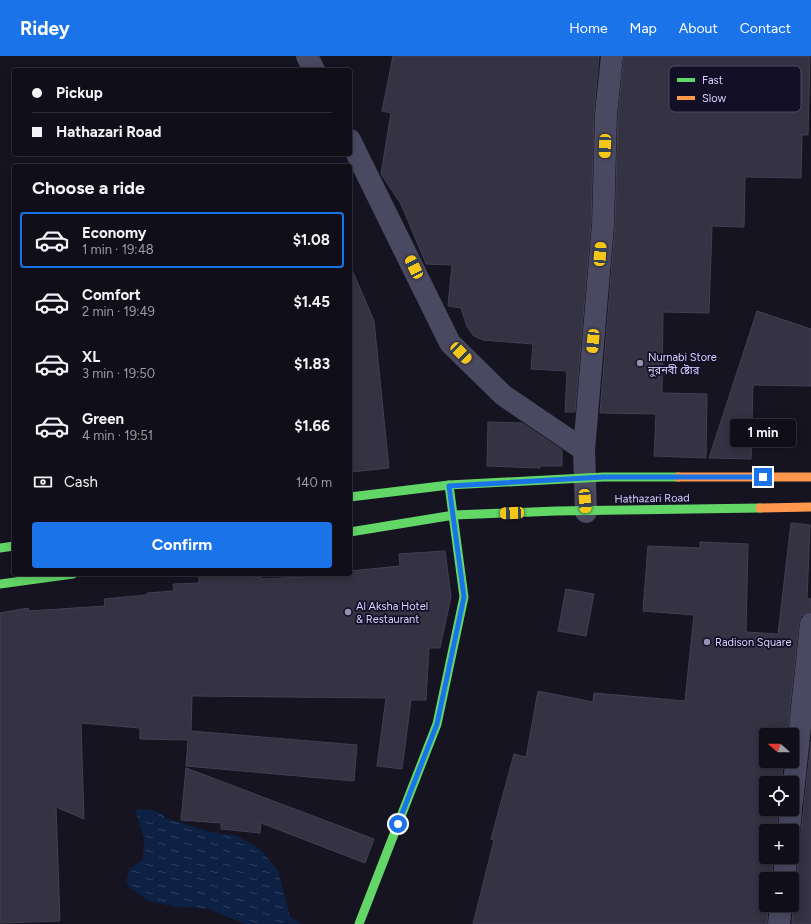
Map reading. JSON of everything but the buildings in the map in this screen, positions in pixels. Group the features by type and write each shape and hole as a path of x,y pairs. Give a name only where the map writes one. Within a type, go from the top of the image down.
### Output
{"main road":[{"name":"Hathazari Road","path":"352,497 449,486 584,480 603,477 811,477"},
{"path":"359,924 437,724 464,597 449,486"},
{"name":"Hathazari Road","path":"352,532 454,515 811,507"},
{"path":"0,548 12,546"},
{"path":"0,584 58,576"}],"street":[{"path":"307,56 313,68"},
{"path":"586,512 584,450 603,225 606,114 612,56"},
{"path":"352,144 450,343 503,395 584,450"},
{"path":"795,776 811,624"},
{"path":"779,924 780,912"}],"water":[{"path":"135,809 151,810 163,814 165,818 211,832 238,836 261,850 278,871 290,917 302,924 245,924 208,909 172,906 148,901 126,884 129,869 143,860 144,839"}],"traffic: fast":[{"path":"352,497 449,485 603,477 678,477"},
{"path":"359,924 437,724 464,597 449,485"},
{"path":"352,532 454,515 556,511 760,508"},
{"path":"0,548 12,546"},
{"path":"0,584 58,576"}],"traffic: slow":[{"path":"678,477 811,477"},
{"path":"760,508 811,507"}],"place":[{"name":"Nurnabi Store নুরনবী ষ্টোর","path":"640,363"},
{"name":"Al Aksha Hotel & Restaurant","path":"348,612"},
{"name":"Radison Square","path":"707,642"}],"route":[{"path":"398,824 437,724 464,597 449,486 584,480 603,477 763,477"}]}
